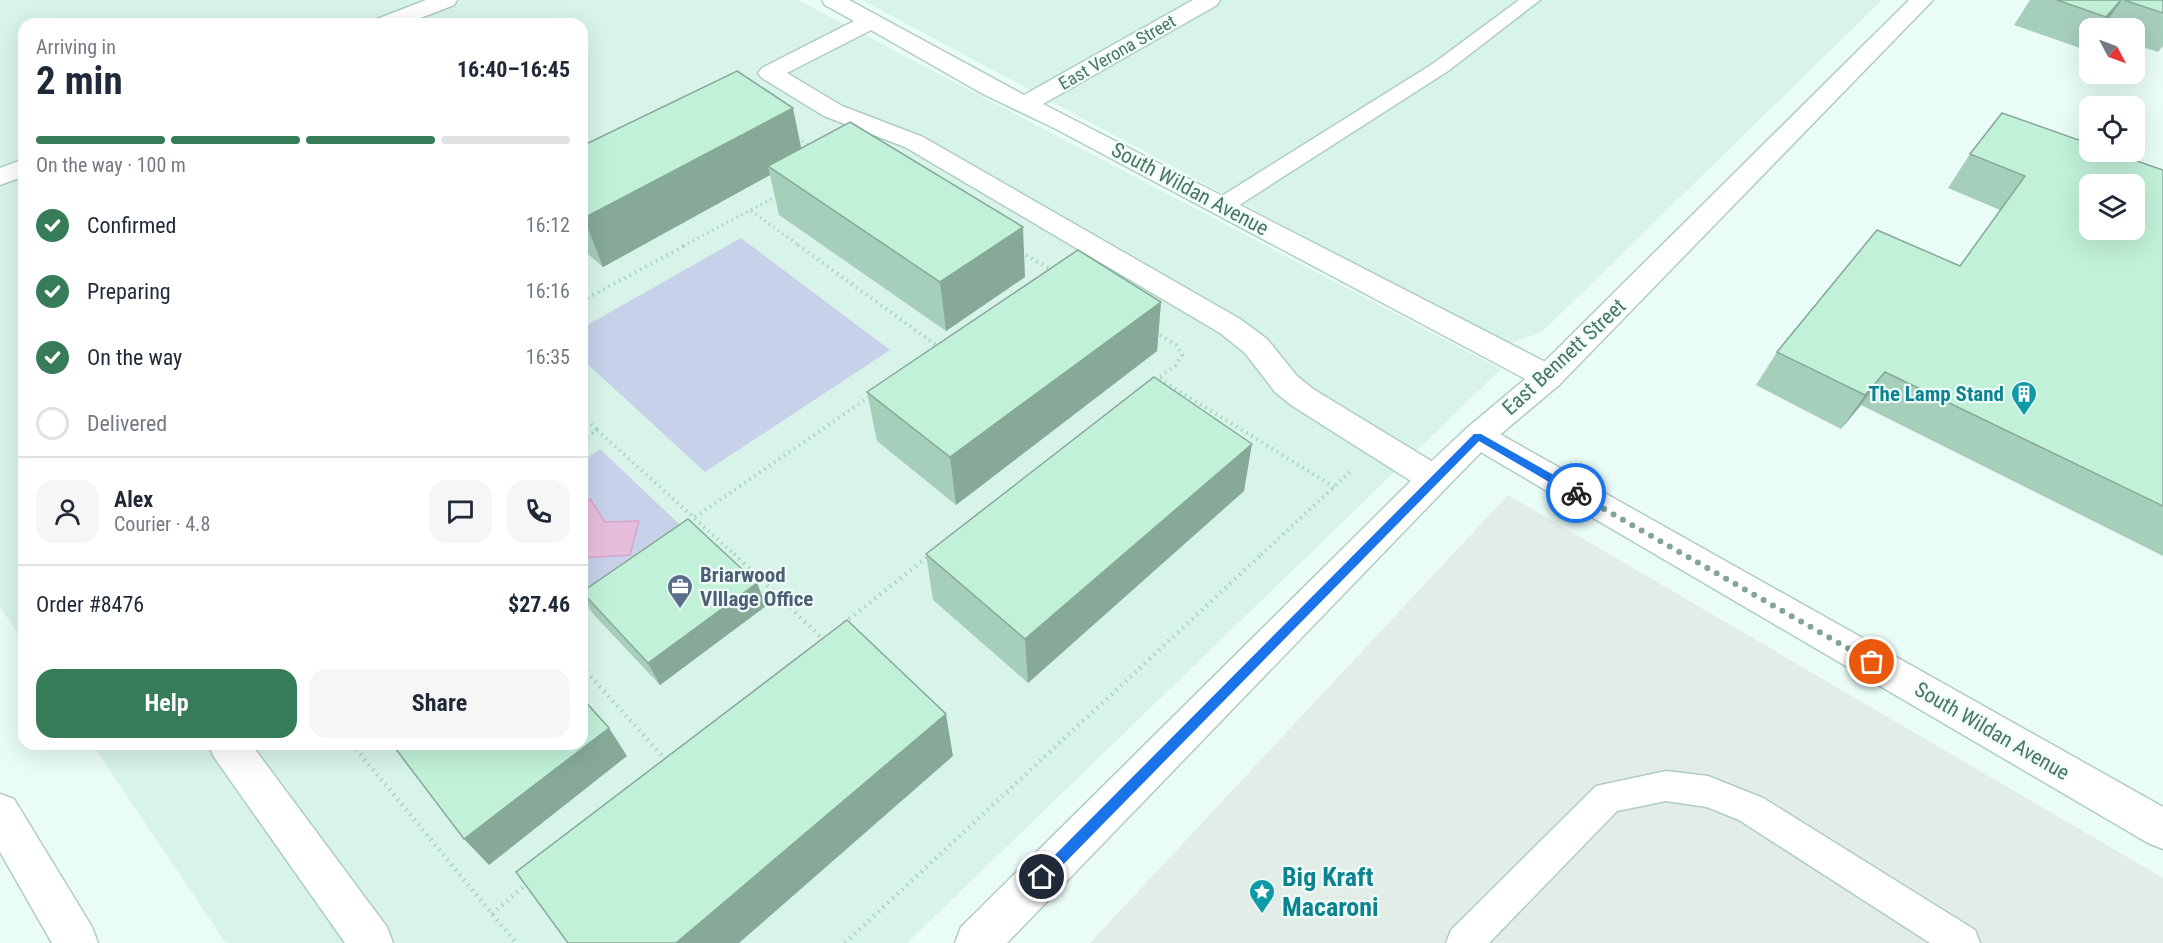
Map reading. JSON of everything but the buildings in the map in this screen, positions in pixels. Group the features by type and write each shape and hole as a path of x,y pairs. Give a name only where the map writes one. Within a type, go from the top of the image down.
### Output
{"street":[{"path":"400,18 446,0"},
{"name":"South Wildan Avenue","path":"833,0 1024,105 1548,377"},
{"name":"East Verona Street","path":"1024,105 1209,0"},
{"name":"East Bennett Street","path":"977,943 1434,479 1478,436 1548,377 1922,0"},
{"path":"872,21 760,76 833,111 914,142 1230,326 1256,346 1286,384 1302,397 1434,479"},
{"path":"0,177 18,170"},
{"name":"South Wildan Avenue","path":"1478,436 2163,829"},
{"path":"232,750 371,943"},
{"path":"0,813 76,943"}],"lane":[{"path":"1222,206 1441,67 1531,0"},
{"path":"1464,943 1608,797 1666,786 1708,792 1751,809 1962,943"}],"path":[{"path":"790,133 818,151"},
{"path":"588,298 789,190"},
{"path":"751,211 940,348"},
{"path":"1012,246 1061,276"},
{"path":"1042,277 1051,270"},
{"path":"1148,328 1176,345 1182,355 1175,366 1148,385"},
{"path":"930,354 949,341"},
{"path":"844,943 1334,487 1158,378"},
{"path":"695,518 881,388"},
{"path":"588,422 695,518 823,639"},
{"path":"588,436 597,430"},
{"path":"841,625 934,552"},
{"path":"813,646 832,632"},
{"path":"588,674 666,760"},
{"path":"357,750 516,943"},
{"path":"658,768 675,753"},
{"path":"492,914 536,875"}],"shaded area":[{"path":"0,0 798,0 1501,369 907,943 226,943 96,750 588,750 588,18 18,18 18,634 0,607"},
{"path":"862,0 1882,0 1542,332 1512,343 1487,335"},
{"path":"741,238 890,350 705,472 588,365 588,325"},
{"path":"600,449 698,542 594,615 588,608 588,457"},
{"path":"1508,495 2163,878 2163,943 1090,943"},
{"path":"590,499 605,522 639,521 630,555 588,558 588,500"}],"way so far":[{"path":"1576,493 1872,662"}],"place":[{"name":"The Lamp Stand","path":"2024,417"},
{"name":"Briarwood VIllage Office","path":"680,610"},
{"name":"Big Kraft Macaroni","path":"1262,915"}],"route":[{"path":"1042,877 1478,436 1576,493"}]}
